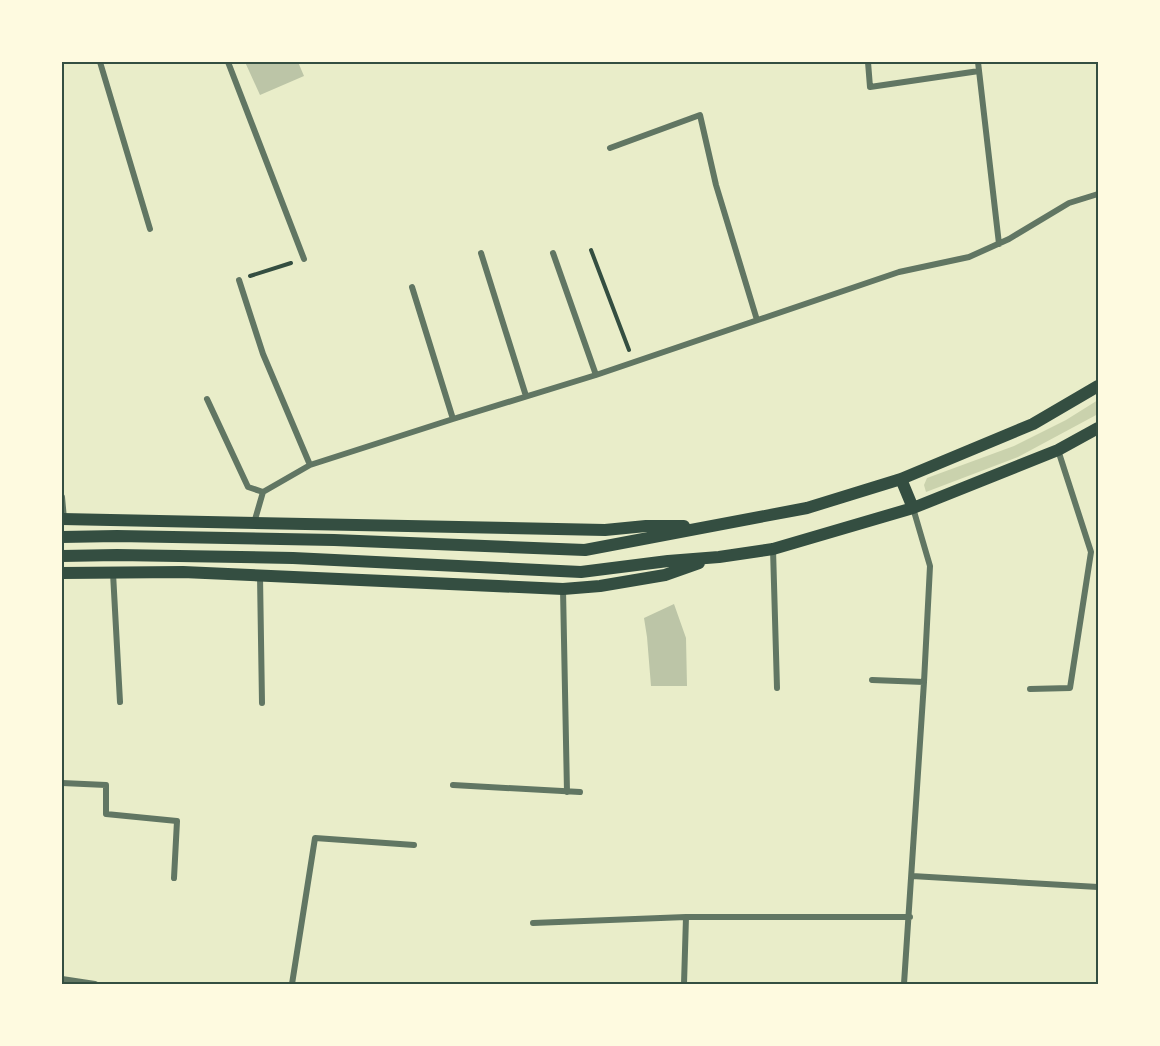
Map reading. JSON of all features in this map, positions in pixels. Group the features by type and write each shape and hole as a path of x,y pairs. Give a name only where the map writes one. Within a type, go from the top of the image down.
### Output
{"main road":[{"path":"62,537 334,540 585,550 807,508 901,479 1033,424 1098,386"},
{"path":"89,572 77,571 67,566 62,557 117,555 293,558 581,572 718,557 773,549 913,508 1058,450 1098,428"},
{"path":"901,479 913,508"},
{"path":"63,519 605,530 646,526 712,526"},
{"path":"62,532 69,524 80,519"},
{"path":"62,573 183,572 563,589 600,586 664,575 718,557"}],"street":[{"path":"100,62 150,229"},
{"path":"228,62 303,259"},
{"path":"868,62 870,87 979,71"},
{"path":"978,62 999,244"},
{"path":"609,148 700,115 716,186 757,320"},
{"path":"255,523 263,492 310,465 453,418 596,375 899,272 969,257 999,244 1069,203 1098,194"},
{"path":"481,253 526,396"},
{"path":"553,253 596,375"},
{"path":"239,280 262,354 310,465"},
{"path":"412,287 453,418"},
{"path":"207,399 248,487 263,492"},
{"path":"1030,689 1070,688 1095,552 1058,450"},
{"path":"62,496 63,519"},
{"path":"904,984 910,917 930,566 913,508"},
{"path":"773,549 777,688"},
{"path":"113,572 120,702"},
{"path":"260,576 262,703"},
{"path":"563,589 567,792"},
{"path":"872,680 924,682"},
{"path":"62,783 106,785 106,814 177,821 174,878"},
{"path":"453,785 580,792"},
{"path":"292,984 315,838 414,845"},
{"path":"912,876 1098,887"},
{"path":"533,923 686,917 910,917"},
{"path":"684,984 686,917"},
{"path":"62,979 95,984"}],"path":[{"path":"591,250 633,362"},
{"path":"239,280 303,259"}],"green space":[{"path":"1098,400 1098,414 1018,457 926,492 924,485 927,478 1014,446 1066,420"}],"building":[{"path":"245,62 298,62 304,76 260,95"},
{"path":"674,604 686,638 687,686 651,686 644,618"}]}
